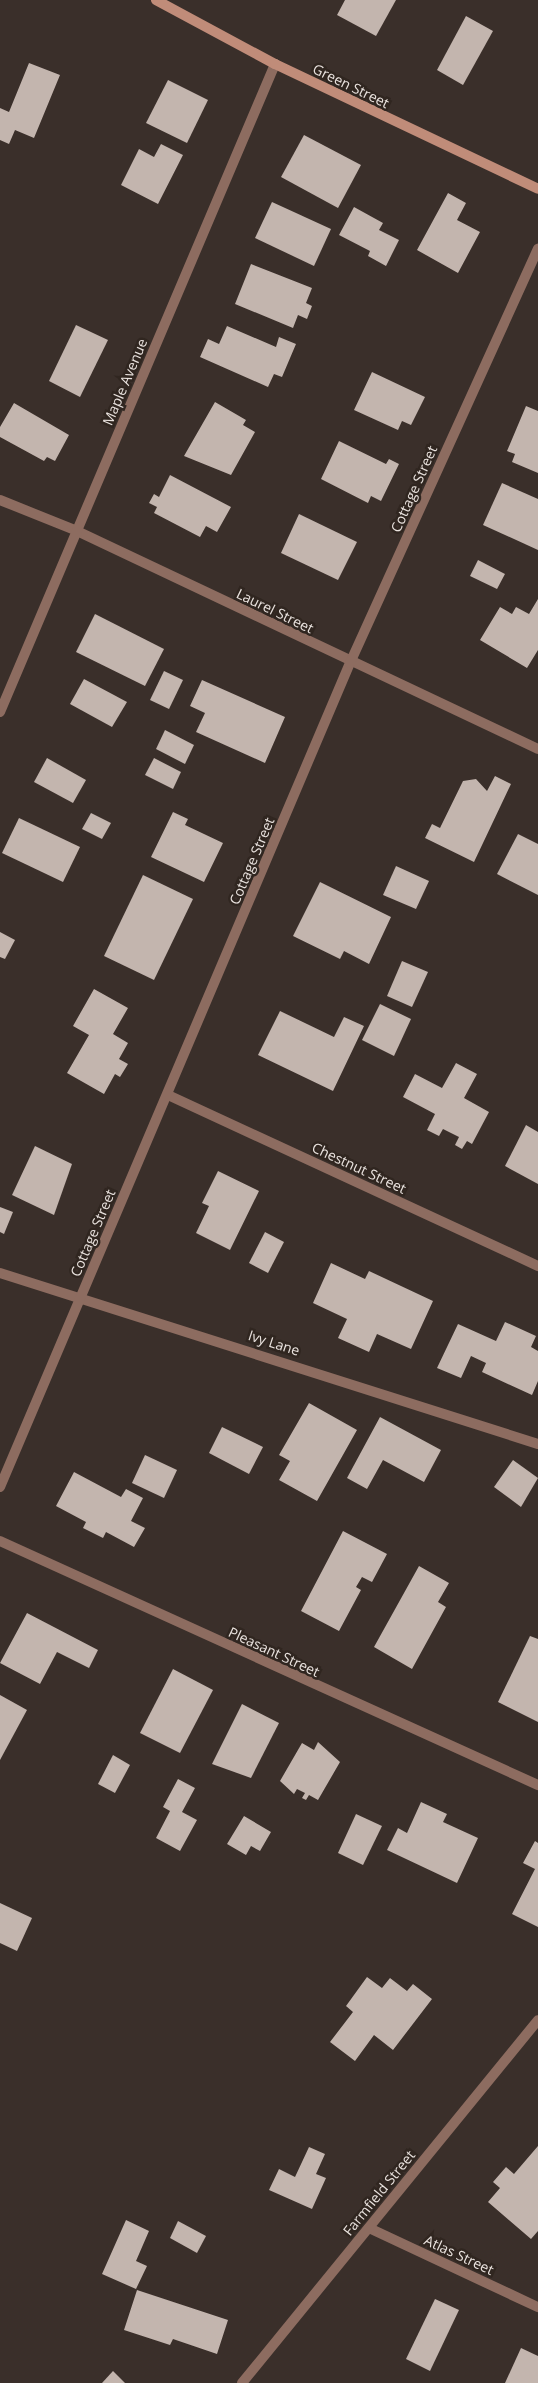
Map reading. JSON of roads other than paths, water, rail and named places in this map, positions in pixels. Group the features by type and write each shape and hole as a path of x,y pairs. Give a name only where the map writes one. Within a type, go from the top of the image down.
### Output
{"main road":[{"name":"Green Street","path":"156,0 275,64 538,189"}],"street":[{"name":"Maple Avenue","path":"0,712 275,64"},
{"name":"Cottage Street","path":"0,1487 350,663 538,249"},
{"name":"Laurel Street","path":"0,500 77,530 350,663 538,749"},
{"name":"Chestnut Street","path":"168,1095 538,1266"},
{"name":"Ivy Lane","path":"0,1272 81,1295 538,1444"},
{"name":"Pleasant Street","path":"0,1541 538,1785"},
{"name":"Farmfield Street","path":"242,2383 538,2020"},
{"name":"Atlas Street","path":"368,2228 538,2307"}]}
